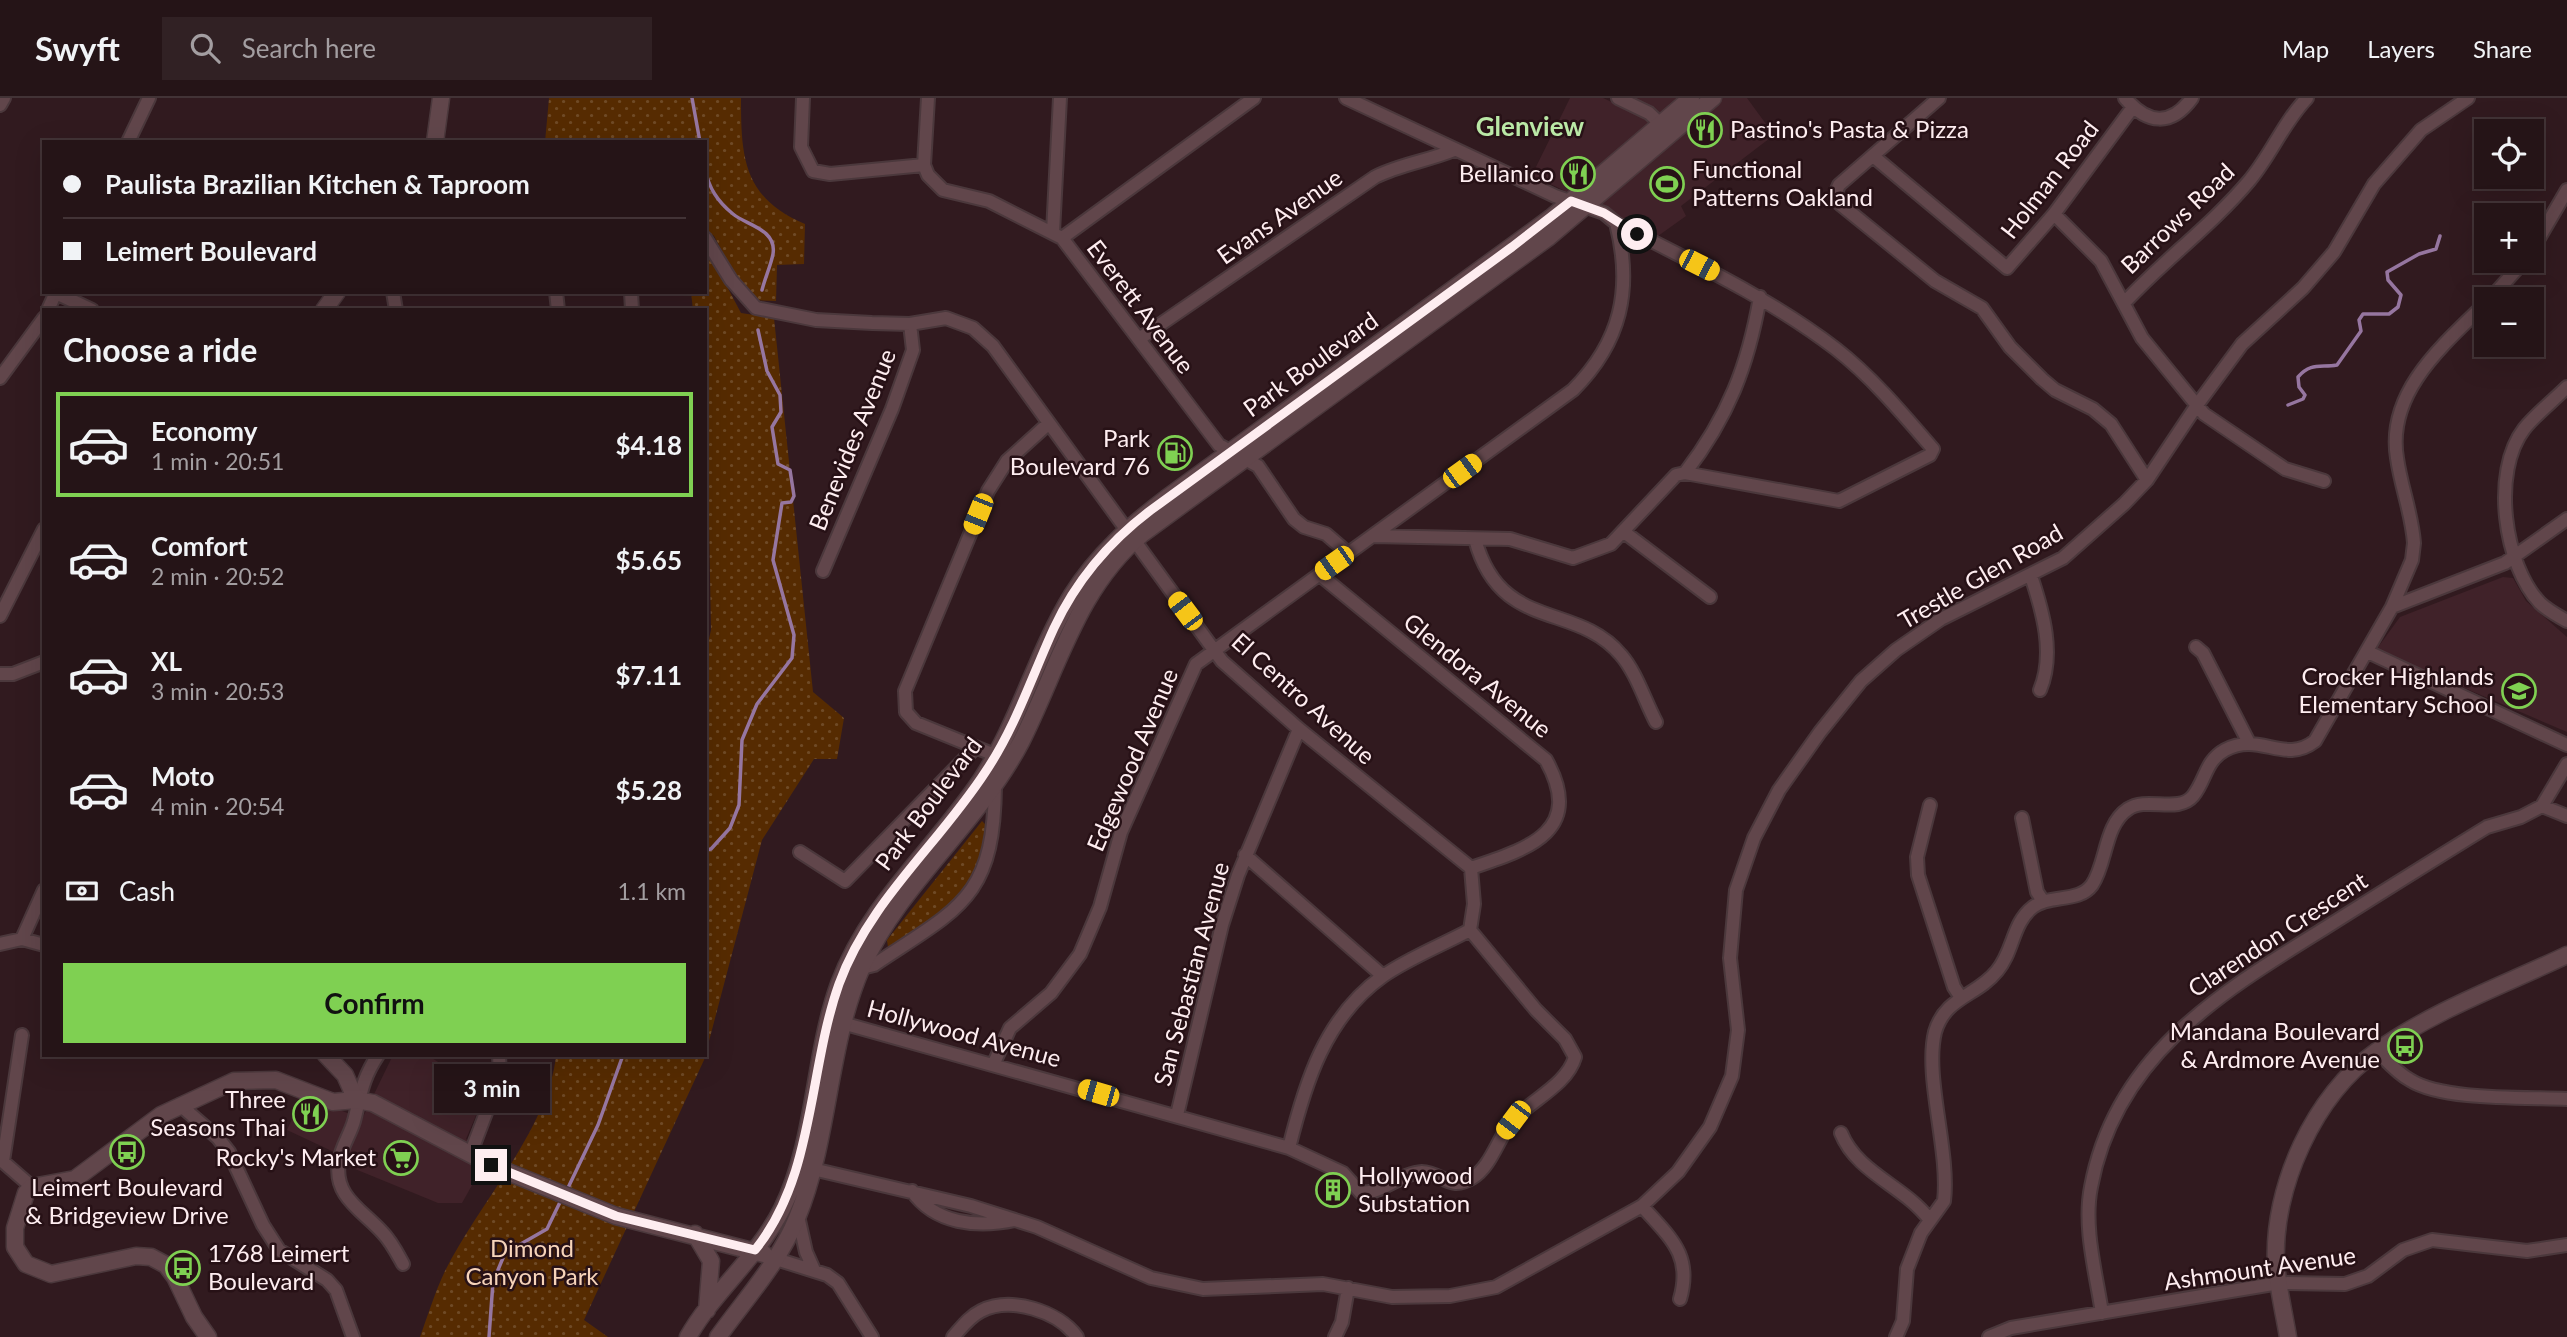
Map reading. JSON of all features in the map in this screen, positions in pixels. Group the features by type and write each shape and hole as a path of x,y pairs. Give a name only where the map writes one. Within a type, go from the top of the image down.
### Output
{"main road":[{"path":"435,140 441,98"},
{"name":"Park Boulevard","path":"1237,455 1506,269 1587,206 1665,129 1691,98"},
{"name":"Park Boulevard","path":"836,1021 888,920 995,786 1003,758 1072,595 1105,552 1237,455 1665,129 1713,98"},
{"name":"Park Boulevard","path":"718,1337 776,1259 798,1216 804,1167 836,1021 840,982 871,919 1003,758"},
{"path":"2288,1337 2279,1283 2278,1224 2295,1160 2308,1132 2333,1097 2377,1051 2418,1026 2567,956"},
{"path":"328,1057 345,1075 356,1100"},
{"path":"208,1337 194,1318 176,1277 166,1265 151,1257 135,1256 51,1274 26,1264 15,1247 15,1228 26,1193 32,1187 75,1179 180,1105 234,1081 257,1079 298,1086 333,1102 356,1100 373,1103 491,1165 616,1216 755,1250 776,1259"},
{"name":"Park Boulevard","path":"688,1337 755,1250 783,1207 804,1167"},
{"path":"695,1234 711,1261 707,1310"}],"street":[{"path":"0,105 4,98"},
{"path":"129,140 149,98"},
{"path":"803,98 801,147 813,171 830,174 924,165 928,98"},
{"path":"1057,235 1060,98"},
{"path":"1057,235 1254,98"},
{"path":"1346,98 1454,150 1604,213 1616,223 1760,297 1838,351 1876,385 1933,449 1930,455 1839,501 1685,473 1676,475 1611,544 1573,558 1510,539 1373,536"},
{"path":"1618,98 1649,113 1665,129"},
{"path":"1939,98 1839,185 1836,192 1840,204 1935,281 1982,309 2010,347 2055,390 2093,409 2111,424 2147,480"},
{"name":"Holman Road","path":"1872,156 2007,268 2054,214 2129,103 2145,116 2164,120 2182,112 2192,98"},
{"name":"Barrows Road","path":"2125,302 2162,262 2233,199 2252,178 2290,115 2307,98"},
{"name":"Trestle Glen Road","path":"804,1167 912,1191 1015,1220 1154,1279 1203,1289 1298,1284 1392,1297 1450,1296 1496,1287 1642,1206 1678,1172 1710,1127 1732,1076 1738,1030 1730,958 1736,890 1754,838 1779,790 1820,732 1861,681 1896,650 1941,619 2031,576 2081,543 2147,480 2242,344 2303,288 2334,252 2374,184 2421,130 2468,98"},
{"name":"Evans Avenue","path":"1139,339 1375,177 1393,167 1432,159 1454,150"},
{"name":"Everett Avenue","path":"924,165 928,175 943,190 989,201 1057,235 1219,445 1258,466 1294,519 1304,527 1326,534 1348,553"},
{"path":"2544,229 2567,190"},
{"path":"2054,214 2101,261 2142,338 2204,414 2285,469 2324,481"},
{"name":"Edgewood Avenue","path":"994,1063 1010,1028 1051,993 1080,954 1100,907 1121,832 1196,664 1573,390 1594,369 1608,347 1623,294 1624,268 1616,223"},
{"name":"El Centro Avenue","path":"707,241 731,280 756,309 816,320 911,324 946,318 973,328 993,346 1222,661 1299,729 1471,867"},
{"path":"2501,287 2513,273"},
{"path":"58,294 88,308"},
{"path":"1685,473 1724,415 1744,372 1760,297"},
{"path":"1896,1337 1903,1321 1907,1269 1929,1219 1944,1201 1946,1188 1933,1051 1934,1035 1944,1012 1960,996 1987,981 1997,971 2020,921 2043,901 2073,896 2092,885 2112,831 2124,812 2145,802 2186,802 2193,797 2213,758 2227,748 2248,741 2296,752 2315,741 2368,652 2392,607 2412,560 2414,543 2394,429 2402,402 2439,349 2474,315"},
{"path":"0,378 42,321"},
{"name":"Benevides Avenue","path":"823,571 892,409 913,350 911,324"},
{"path":"2567,387 2524,430 2513,452 2506,481 2505,508 2515,556 2526,583 2541,604 2567,621"},
{"path":"1003,758 916,723 906,712 905,691 988,491 1007,461 1049,423"},
{"path":"2392,607 2505,563 2567,519"},
{"path":"0,616 42,533"},
{"path":"1624,533 1710,597"},
{"path":"1475,539 1489,576 1515,600 1596,634 1622,655 1656,722"},
{"name":"Glendora Avenue","path":"1319,574 1546,760 1557,780 1558,807 1547,833 1526,849 1471,867"},
{"path":"2031,576 2045,630 2045,678 2040,690"},
{"path":"2196,647 2203,653 2248,741"},
{"path":"2368,652 2567,745"},
{"path":"0,674 13,674 42,663"},
{"name":"San Sebastian Avenue","path":"1177,1115 1222,925 1245,855 1299,729"},
{"path":"800,852 845,881 975,748"},
{"path":"2567,764 2542,806 2567,816"},
{"name":"Park Boulevard","path":"862,968 874,965 956,910 970,895 979,881 995,821 995,786"},
{"path":"1930,805 1917,857 1918,876 1954,987 1960,996"},
{"name":"Clarendon Crescent","path":"2102,1313 2089,1217 2090,1189 2101,1141 2120,1101 2151,1061 2191,1017 2246,977 2487,827 2521,817 2542,806"},
{"path":"2022,818 2037,892 2043,901"},
{"path":"1245,855 1384,976"},
{"path":"1289,1148 1302,1096 1320,1050 1349,1006 1384,976 1470,930 1474,904 1471,867"},
{"path":"22,939 42,894"},
{"name":"Hollywood Avenue","path":"836,1021 994,1063 1289,1148 1343,1173 1361,1192 1371,1193 1411,1174 1423,1172 1446,1183 1460,1183 1473,1178 1513,1120 1572,1067 1575,1057 1572,1048 1470,930"},
{"path":"0,944 22,939 42,944"},
{"path":"22,1035 1,1160 32,1187"},
{"path":"2377,1051 2394,1068 2423,1087 2447,1093 2567,1099"},
{"path":"377,1057 366,1074 356,1100 354,1121 338,1165 340,1187 351,1204 387,1237 403,1264"},
{"path":"470,1155 500,1076 499,1057"},
{"path":"180,1105 219,1138 229,1152 263,1225 279,1250 327,1280 336,1290 353,1337"},
{"path":"1841,1133 1847,1148 1857,1160 1919,1206 1929,1219"},
{"name":"Trestle Glen Road","path":"912,1191 921,1204 956,1221 974,1225 1015,1220"},
{"path":"1642,1206 1677,1247 1685,1264 1680,1299"},
{"path":"798,1216 806,1252 814,1270"},
{"name":"Ashmount Avenue","path":"1991,1336 2011,1328 2279,1283 2334,1284 2358,1281 2377,1271 2403,1250 2432,1240 2454,1240 2516,1250 2567,1245"},
{"path":"776,1259 827,1275 846,1291 872,1337"},
{"path":"1335,1337 1342,1322 1348,1289"},
{"path":"953,1337 966,1321 981,1310 1016,1305 1055,1318 1077,1337"}],"shaded area":[{"path":"1570,98 1603,98 1616,104 1620,98 1747,98 1774,135 1681,206 1686,216 1658,236 1532,175"},
{"name":"Crocker Highlands Elementary School","path":"2503,577 2513,578 2526,601 2567,637 2567,732 2376,650 2400,617"},
{"path":"392,1057 430,1057 486,1092 466,1139 483,1153 480,1171 462,1203 438,1203 333,1160 334,1152 287,1130 303,1095 362,1119"}],"green space":[{"path":"549,98 741,98 742,139 750,173 769,202 784,214 805,224 804,264 777,265 776,301 749,300 714,236 707,230 707,140 545,140"},
{"name":"Dimond Canyon Park","path":"707,249 741,313 774,318 813,692 844,718 837,759 814,759 762,840 707,1049 707,647 711,630 707,308 693,308 691,294 707,294"},
{"path":"982,821 988,827 975,874 955,904 890,949 887,940"},
{"name":"Dimond Canyon Park","path":"556,1057 705,1057 584,1320 608,1337 420,1337 445,1271 527,1137 551,1082"}],"waterway":[{"path":"692,98 700,140"},
{"path":"707,176 714,194 722,204 739,218 766,233 770,239 773,254 762,290"},
{"path":"2288,405 2303,399 2305,395 2299,387 2298,377 2303,372 2312,367 2337,365 2361,331 2359,320 2363,314 2389,314 2398,307 2401,295 2388,280 2387,272 2419,254 2436,249 2440,236"},
{"path":"707,850 711,849 730,828 739,805 742,740 757,704 792,658 794,635 773,560 782,503 791,502 794,496 790,470 778,464 772,427 781,412 780,395 767,371 758,330"},
{"path":"566,1192 598,1125 622,1057"},
{"path":"489,1337 493,1282 505,1253 547,1229 562,1198"}],"place":[{"name":"Pastino's Pasta & Pizza","path":"1705,130"},
{"name":"Bellanico","path":"1578,174"},
{"name":"Functional Patterns Oakland","path":"1667,184"},
{"name":"Park Boulevard 76","path":"1175,453"},
{"name":"Crocker Highlands Elementary School","path":"2519,691"},
{"name":"Mandana Boulevard & Ardmore Avenue","path":"2405,1046"},
{"name":"Three Seasons Thai","path":"310,1114"},
{"name":"Leimert Boulevard & Bridgeview Drive","path":"127,1152"},
{"name":"Rocky's Market","path":"401,1158"},
{"name":"Hollywood Substation","path":"1333,1190"},
{"name":"1768 Leimert Boulevard","path":"183,1268"}],"district":[{"name":"Glenview","path":"1530,127"}],"route":[{"path":"491,1165 616,1216 755,1250 776,1219 794,1177 832,1006 850,960 871,919 887,896 966,801 1002,746 1055,625 1084,577 1105,552 1135,522 1571,201 1604,213 1637,234"}]}
